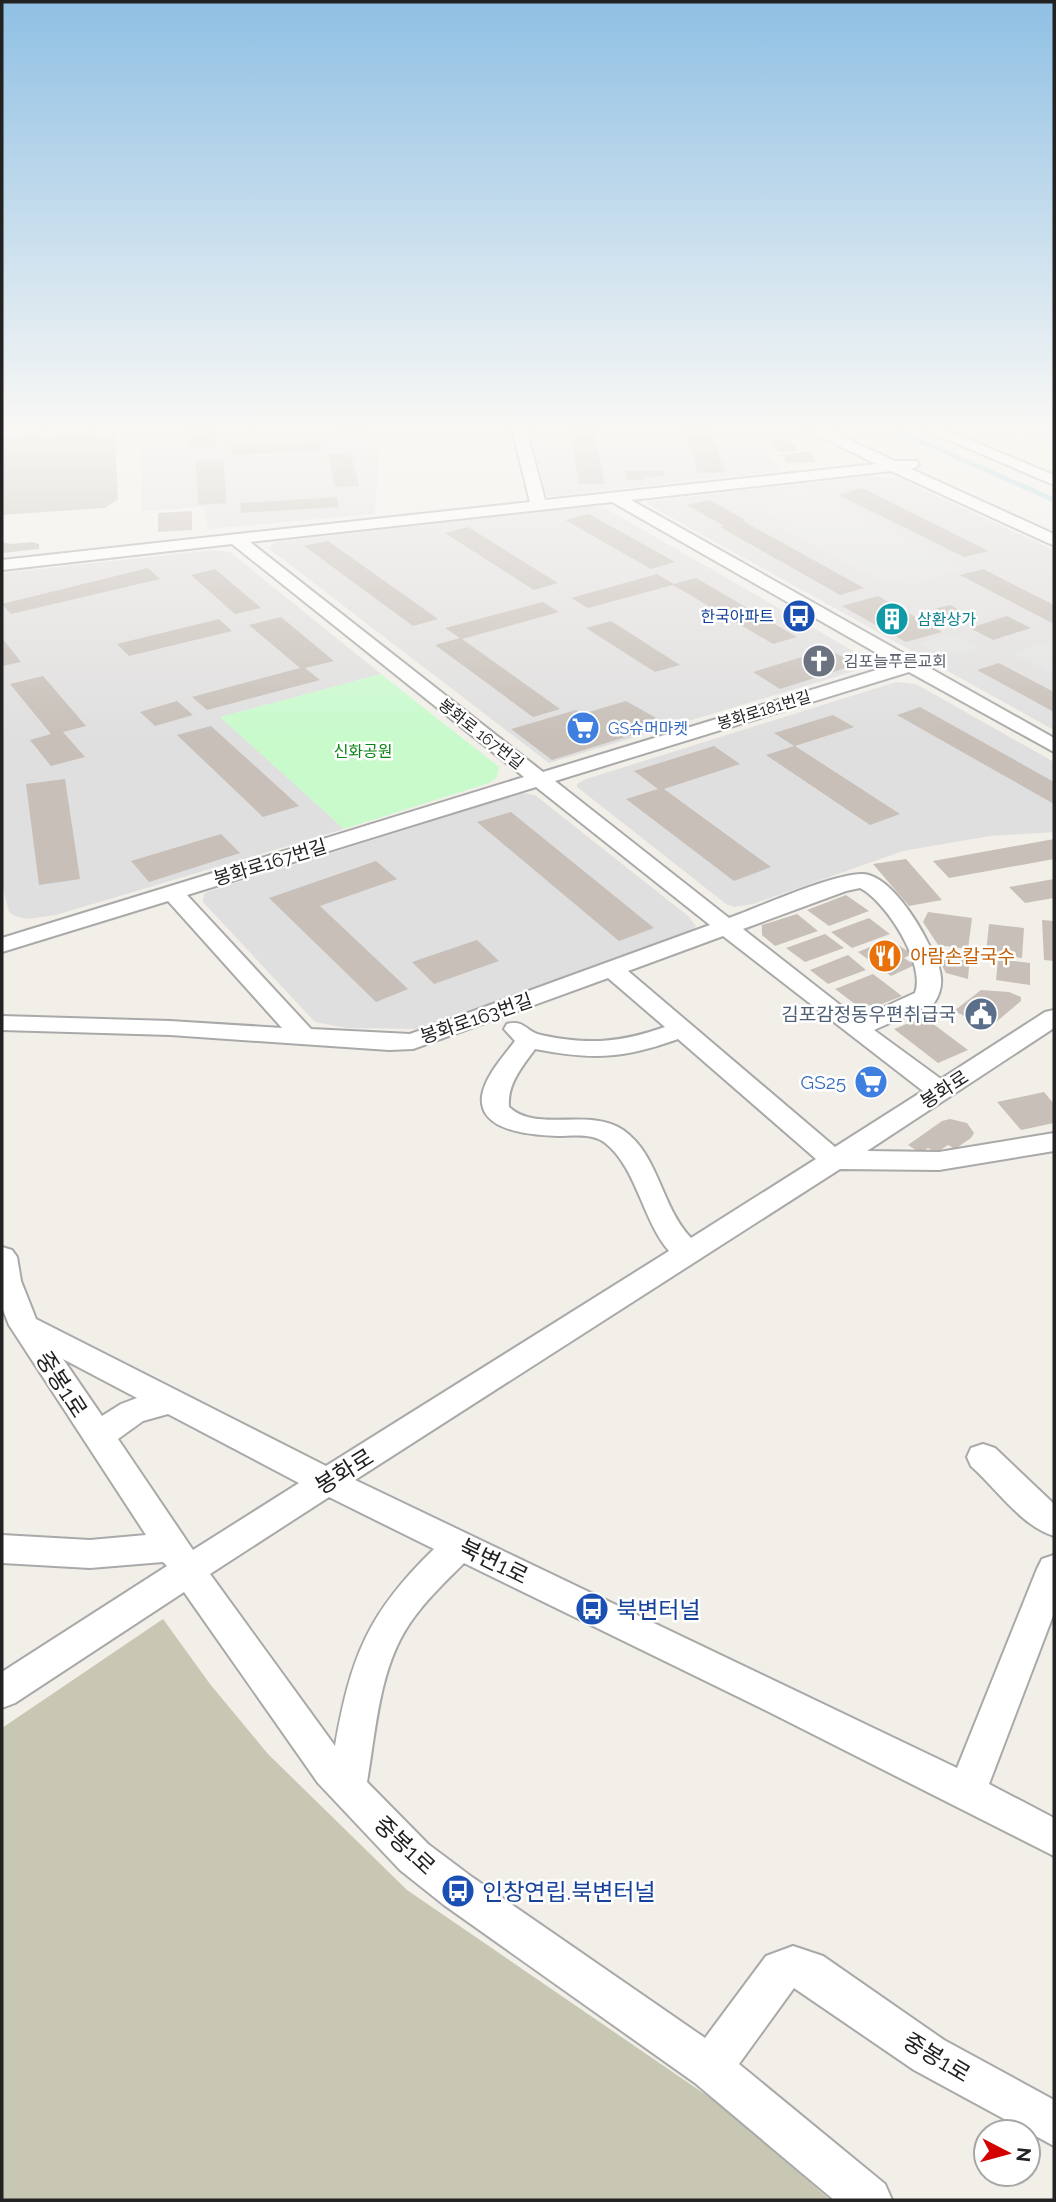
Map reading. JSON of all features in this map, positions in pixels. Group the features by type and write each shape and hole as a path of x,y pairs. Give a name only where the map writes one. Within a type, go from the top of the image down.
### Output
{"street":[{"path":"2,565 300,532"},
{"path":"676,532 1054,746"},
{"path":"1036,532 1054,540"},
{"name":"봉화로 167번길","path":"235,539 856,1029 941,1092"},
{"name":"봉화로181번길","path":"537,779 911,666"},
{"name":"봉화로167번길","path":"2,945 537,779"},
{"path":"729,927 856,881 870,883 880,890 914,937 931,980 930,989 925,999 856,1029"},
{"path":"172,892 304,1037"},
{"name":"봉화로163번길","path":"2,1024 170,1028 402,1042 438,1034 729,927"},
{"path":"612,969 833,1160 939,1161 1054,1142"},
{"path":"498,1012 528,1040 569,1048 619,1049 681,1031"},
{"name":"봉화로","path":"2,1692 179,1558 328,1482 941,1092 1054,1017"},
{"path":"528,1040 501,1081 494,1098 500,1116 512,1122 529,1125 599,1128 610,1132 629,1151 664,1224 688,1253"},
{"name":"중봉1로","path":"2,1257 13,1330 98,1439 331,1771 425,1866 710,2068 869,2200"},
{"name":"북변1로","path":"13,1330 174,1401 328,1482 967,1791 1054,1838"},
{"path":"98,1439 126,1413 142,1406 174,1401"},
{"path":"983,1457 1025,1500 1054,1522"},
{"path":"347,1788 365,1697 384,1637 413,1592 460,1545"},
{"path":"2,1549 179,1558"},
{"path":"967,1791 1054,1569"},
{"name":"중봉1로","path":"710,2068 770,1983 781,1971 793,1967 824,1979 929,2055 1054,2124"}],"shaded area":[{"name":"한국아파트","path":"365,532 646,532 867,659 868,667 549,763 268,548 276,542"},
{"path":"697,532 1014,532 1054,550 1054,730"},
{"path":"788,532 890,532 965,569 908,586 897,580 885,583"},
{"path":"214,550 230,552 381,674 221,717 344,829 56,915 27,919 15,916 9,912 2,884 2,573"},
{"path":"951,633 979,649 956,656 945,650 935,653 918,643"},
{"path":"1054,639 1054,674 1013,653"},
{"path":"896,682 916,684 1054,762 1054,832 990,836 903,851 753,904 734,907 726,904 577,787 577,784 586,779"},
{"path":"523,793 535,795 688,916 696,926 693,930 562,980 418,1029 347,1028 315,1022 203,902 204,894 210,891"},
{"path":"163,1619 210,1684 268,1754 407,1890 728,2110 830,2200 2,2200 2,1728"}],"green space":[{"name":"신화공원","path":"381,674 499,767 497,778 489,783 344,829 220,717"}],"building":[{"path":"476,532 558,583 534,590 445,533"},
{"path":"586,532 621,532 675,562 651,569"},
{"path":"728,532 762,532 864,588 840,595"},
{"path":"913,532 950,532 989,551 964,557"},
{"path":"328,541 438,619 413,626 304,546"},
{"path":"2,542 32,542 39,544 39,549 2,553"},
{"path":"148,568 160,579 11,614 2,604"},
{"path":"215,569 261,608 235,614 191,575"},
{"path":"983,569 1054,605 1054,624 960,575"},
{"path":"657,574 674,584 696,578 797,637 773,644 673,585 588,608 571,598"},
{"name":"삼환상가","path":"878,596 942,632 906,642 842,606"},
{"path":"543,602 559,612 462,639 560,709 533,717 435,645 460,638 445,628"},
{"path":"950,605 975,618 959,623 934,609"},
{"path":"1007,616 1031,628 993,640 970,628"},
{"path":"281,617 334,661 305,668 320,680 207,710 192,697 300,668 249,625"},
{"path":"219,619 232,631 129,656 117,644"},
{"path":"611,621 680,665 655,672 586,628"},
{"path":"2,638 21,662 2,666"},
{"path":"828,649 848,660 852,666 780,689 753,672"},
{"path":"999,663 1054,692 1054,712 977,670"},
{"path":"43,676 86,726 63,732 85,757 51,766 30,740 51,734 10,684"},
{"path":"177,701 193,715 155,726 140,712"},
{"path":"626,701 667,724 552,760 511,729 576,710 582,714"},
{"path":"920,707 1054,782 1054,804 897,715"},
{"path":"833,715 854,727 795,746 900,814 870,825 766,755 794,746 774,733"},
{"path":"211,726 299,806 263,817 177,735"},
{"path":"714,746 740,764 664,789 771,867 734,881 626,799 658,789 634,771"},
{"path":"65,779 80,879 39,885 26,784"},
{"path":"511,812 654,928 619,941 477,822"},
{"path":"221,834 240,853 149,882 131,861"},
{"path":"1054,839 1054,859 949,878 933,861"},
{"path":"906,859 942,900 909,906 873,864"},
{"path":"376,861 397,879 320,906 408,989 376,1002 269,898"},
{"path":"1054,879 1054,898 1025,903 1009,887"},
{"path":"846,895 869,911 829,926 807,910"},
{"path":"928,912 972,918 968,949 938,945 923,922"},
{"path":"797,914 818,931 775,946 762,935 762,925"},
{"path":"869,918 890,934 852,948 831,932"},
{"path":"1042,920 1054,921 1054,961 1044,960"},
{"path":"989,924 1024,928 1022,958 986,953"},
{"path":"825,934 844,948 805,962 786,948"},
{"name":"아람손칼국수","path":"889,939 912,954 904,958 915,965 891,976 858,952"},
{"path":"477,940 499,961 434,984 412,962"},
{"path":"941,951 970,955 968,979 946,973 940,962"},
{"path":"848,955 866,970 828,984 810,970"},
{"path":"998,959 1030,963 1030,985 996,980"},
{"path":"873,974 902,996 877,1006 855,1004 835,989"},
{"path":"981,990 1009,992 1021,997 1021,1001 989,1028 954,1011"},
{"path":"924,1017 968,1050 938,1063 894,1029"},
{"path":"1044,1092 1054,1104 1054,1123 1021,1130 997,1102"},
{"path":"950,1119 967,1123 974,1133 971,1138 955,1149 948,1145 936,1153 928,1148 921,1153 908,1145 942,1121"}],"place":[{"name":"한국아파트","path":"799,616"},
{"name":"삼환상가","path":"892,619"},
{"name":"김포늘푸른교회","path":"819,661"},
{"name":"GS슈머마켓","path":"583,728"},
{"name":"아람손칼국수","path":"885,956"},
{"name":"김포감정동우편취급국","path":"981,1014"},
{"name":"GS25","path":"871,1082"},
{"name":"북변터널","path":"592,1609"},
{"name":"인창연립.북변터널","path":"458,1891"}]}
